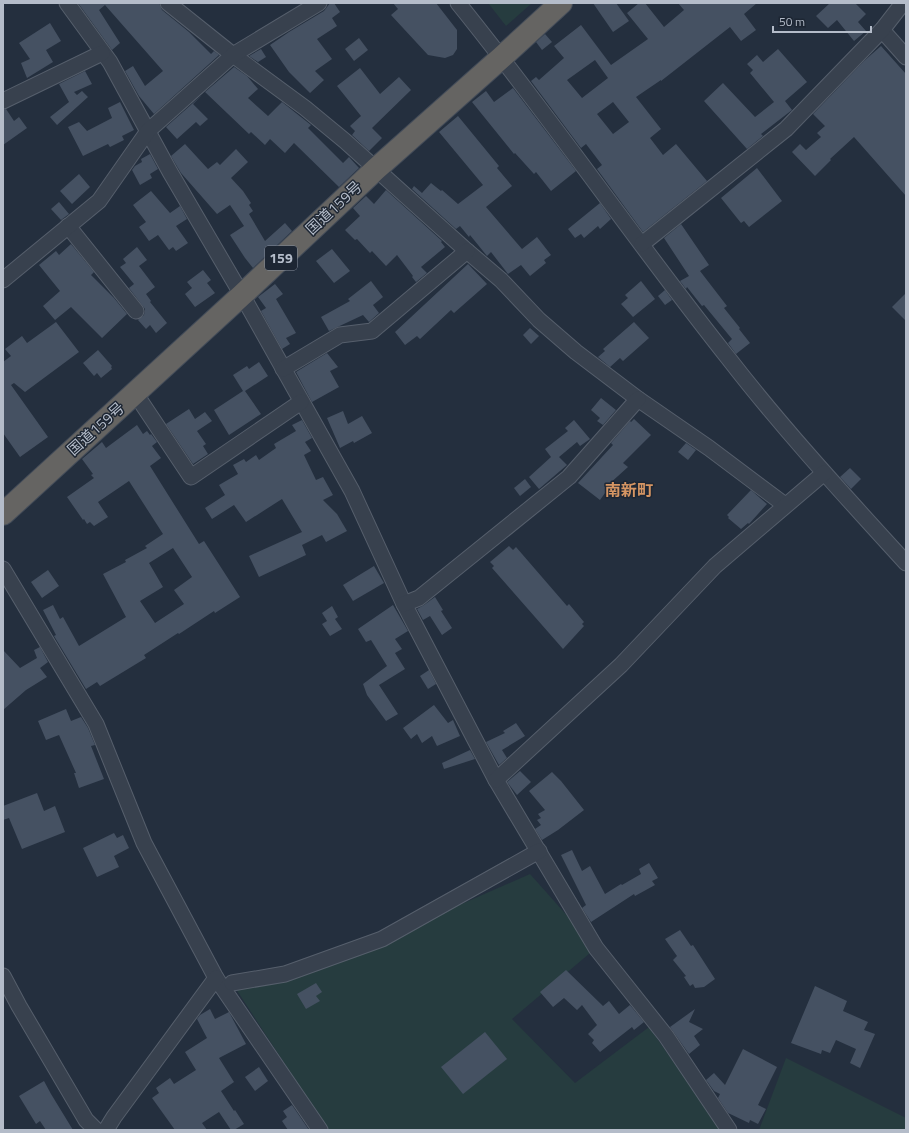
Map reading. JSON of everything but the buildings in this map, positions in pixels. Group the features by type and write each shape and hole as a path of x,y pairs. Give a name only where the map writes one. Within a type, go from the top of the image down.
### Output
{"highway":[{"name":"国道159号","path":"3,514 242,295 376,168 561,3"}],"street":[{"path":"67,3 110,62 352,491 404,604 496,780 596,948 666,1036 729,1130"},
{"path":"168,3 345,141 501,280 539,320 571,348 638,399 708,448 784,506"},
{"path":"3,280 99,201 148,131 233,55 319,3"},
{"path":"458,3 502,57 729,360 824,473 906,563"},
{"path":"642,244 786,129 882,30 903,3"},
{"path":"882,30 906,57"},
{"path":"3,101 102,53"},
{"path":"68,226 136,311"},
{"path":"283,369 340,335 372,331 467,251"},
{"path":"135,393 192,477 302,402"},
{"path":"404,604 419,598 569,477 638,399"},
{"path":"496,780 621,665 715,566 824,473"},
{"path":"3,569 96,724 144,843 216,978 320,1130"},
{"path":"232,983 285,974 382,939 539,851"},
{"path":"3,976 86,1120 96,1130"},
{"path":"106,1130 216,978"}],"green space":[{"path":"488,3 532,3 506,26"},
{"path":"530,874 596,948 512,1019 575,1083 649,1027 721,1130 328,1130 232,983 382,939"},
{"path":"786,1058 906,1118 906,1130 759,1130"}],"district":[{"name":"南新町","path":"629,490"}]}
